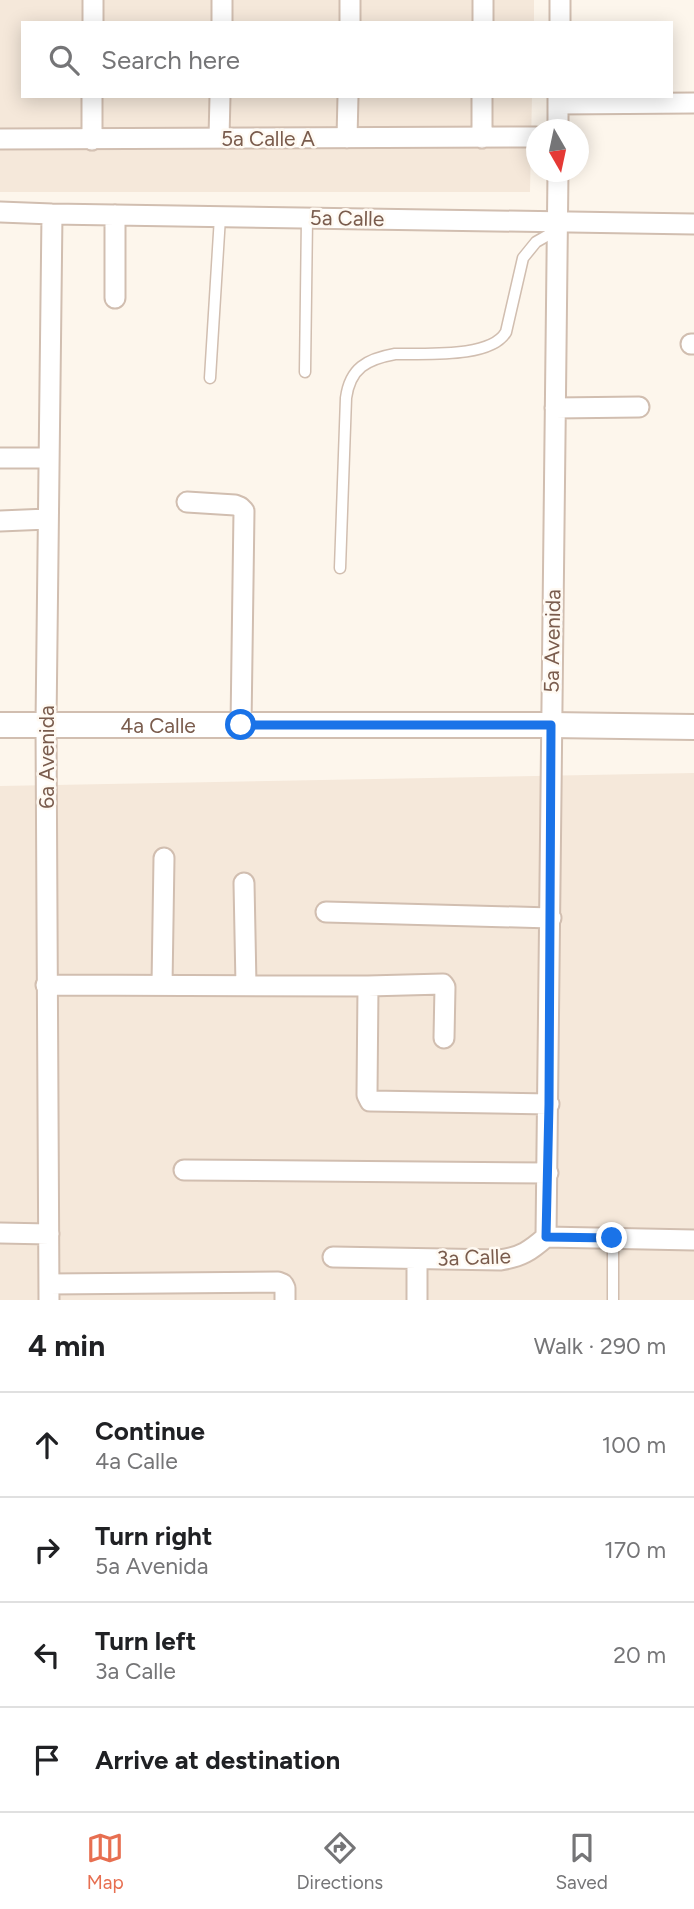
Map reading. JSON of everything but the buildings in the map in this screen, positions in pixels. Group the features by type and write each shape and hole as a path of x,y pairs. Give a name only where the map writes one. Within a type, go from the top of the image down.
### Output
{"street":[{"path":"93,0 93,21"},
{"path":"222,0 222,21"},
{"path":"350,0 350,21"},
{"path":"483,0 483,21"},
{"path":"559,21 560,0"},
{"path":"92,98 92,140"},
{"path":"219,138 220,98"},
{"path":"347,138 348,98"},
{"path":"482,98 482,138"},
{"path":"558,119 558,100 694,103"},
{"name":"5a Calle A","path":"0,139 526,137"},
{"name":"5a Avenida","path":"546,1237 558,182"},
{"name":"5a Calle","path":"0,212 558,226 694,224"},
{"name":"6a Avenida","path":"49,1292 46,724 52,214"},
{"path":"115,215 115,299"},
{"path":"555,408 639,407"},
{"path":"0,458 49,458"},
{"path":"187,502 235,505 244,511 241,725"},
{"path":"0,521 48,519"},
{"name":"4a Calle","path":"0,725 694,727"},
{"path":"162,985 164,858"},
{"path":"244,883 246,985"},
{"path":"326,912 551,918"},
{"path":"46,985 444,984 444,1038"},
{"path":"368,986 367,1096 370,1101 549,1104"},
{"path":"184,1170 548,1173"},
{"path":"0,1233 49,1234"},
{"path":"546,1237 694,1240"},
{"name":"3a Calle","path":"333,1257 500,1260 518,1257 546,1237"},
{"path":"416,1259 417,1300"},
{"path":"49,1292 278,1282 283,1284 285,1289 285,1300"}],"lane":[{"path":"210,378 220,217"},
{"path":"305,372 307,218"},
{"path":"340,568 346,398 348,385 354,374 362,365 385,356 466,351 493,344 502,338 506,332 523,258 536,242 558,226"},
{"path":"612,1238 613,1300"}],"shaded area":[{"path":"0,0 534,0 534,21 21,21 21,98 532,98 532,119 526,119 526,182 530,182 530,192 0,192"},
{"path":"694,773 694,1300 0,1300 0,786"}],"route":[{"path":"241,725 551,725 546,1237 612,1238"}]}
